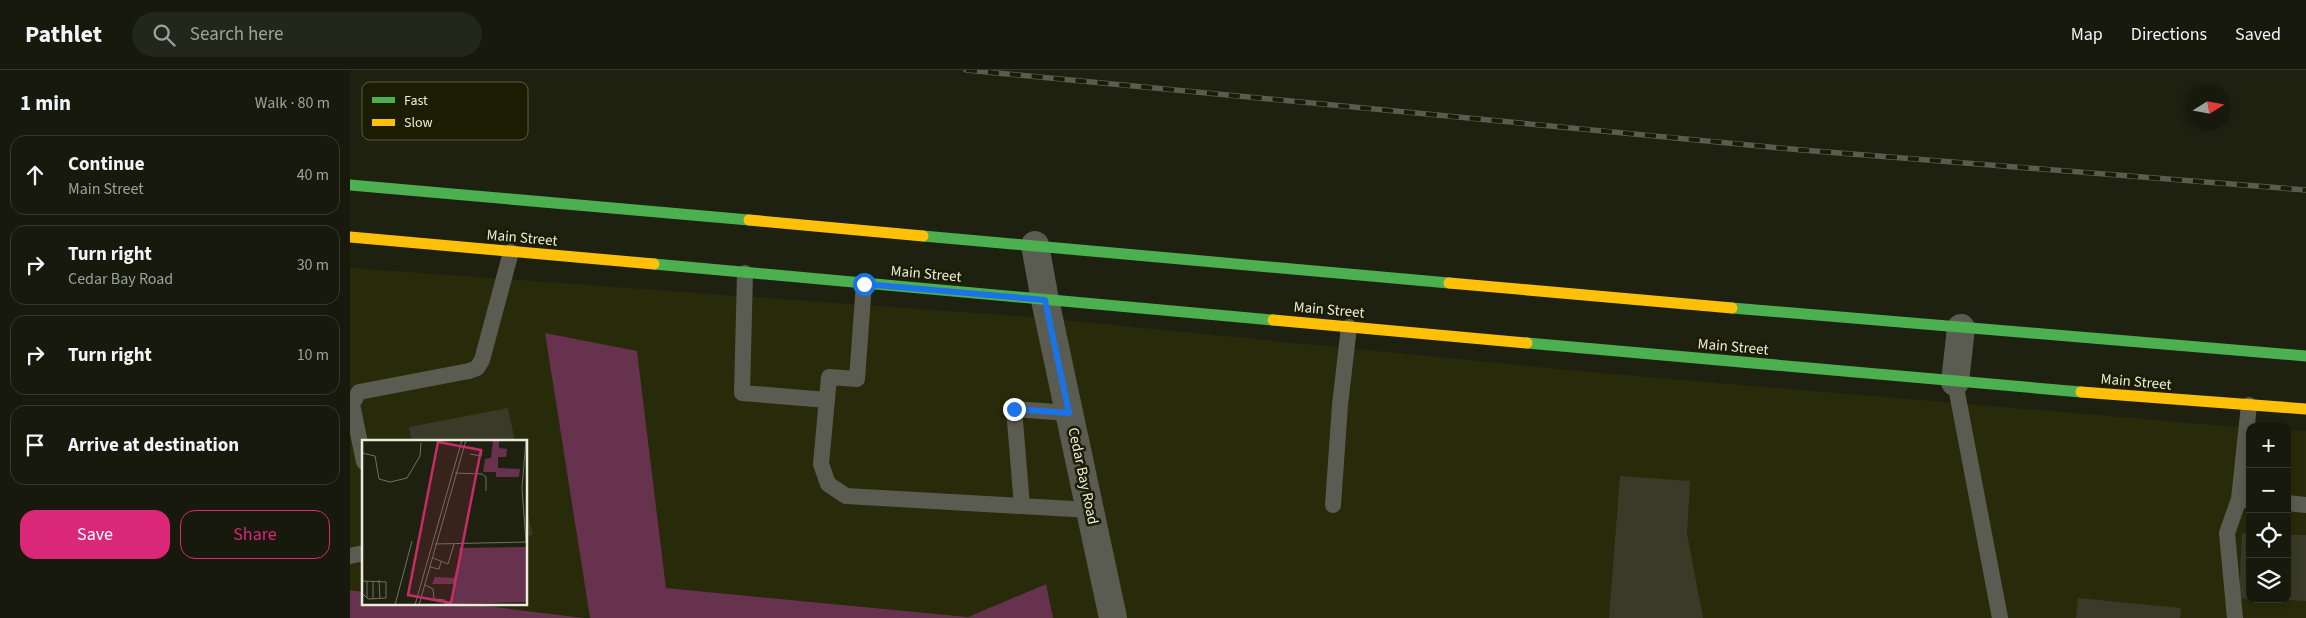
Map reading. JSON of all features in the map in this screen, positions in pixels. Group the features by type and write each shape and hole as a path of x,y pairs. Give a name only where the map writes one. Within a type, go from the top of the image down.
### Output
{"main road":[{"path":"350,185 1961,328 2306,356"},
{"name":"Main Street","path":"350,237 1955,382 2306,409"}],"street":[{"name":"Cedar Bay Road","path":"1035,245 1113,618"},
{"path":"1955,382 1961,328"}],"lane":[{"path":"362,452 352,404 359,392 477,368 482,360 511,252"},
{"path":"745,273 742,393 827,400"},
{"path":"864,284 857,379 829,377 821,464 828,484 846,496 1090,510"},
{"path":"1333,505 1340,405 1349,327"},
{"path":"1955,382 2000,618"},
{"path":"2235,618 2227,533 2245,500 2249,405"},
{"path":"1022,506 1014,409 1069,413"},
{"path":"2291,503 2306,505"}],"shaded area":[{"path":"350,268 1033,317 1578,371 2246,428 2246,603 2291,603 2291,430 2306,431 2306,618 1053,618 1045,584 968,617 666,588 637,352 545,333 590,618 487,606 528,606 528,440 362,440 362,592 350,590"},
{"path":"545,333 637,351 666,588 968,617 1046,584 1053,618 590,618"},
{"path":"350,590 362,592 362,606 486,606 585,618 350,618"}],"building":[{"path":"508,408 515,440 412,440 409,427"},
{"path":"1620,476 1690,481 1687,534 1703,618 1609,618"},
{"path":"528,514 533,535 528,536"},
{"path":"2242,533 2246,533 2246,599 2239,598"},
{"path":"2291,535 2306,535 2306,601 2291,600"},
{"path":"2078,598 2181,608 2180,618 2076,618"}],"railway":[{"path":"966,70 1802,150 2306,190"}],"traffic: fast":[{"path":"350,185 749,220"},
{"path":"923,236 1449,283"},
{"path":"654,264 1273,320"},
{"path":"1732,308 2306,356"},
{"path":"1527,343 2081,392"}],"traffic: slow":[{"path":"749,220 923,236"},
{"path":"350,237 654,264"},
{"path":"1449,283 1732,308"},
{"path":"1273,320 1527,343"},
{"path":"2081,392 2306,409"}],"route":[{"path":"864,284 1045,300 1069,413 1014,409"}]}
